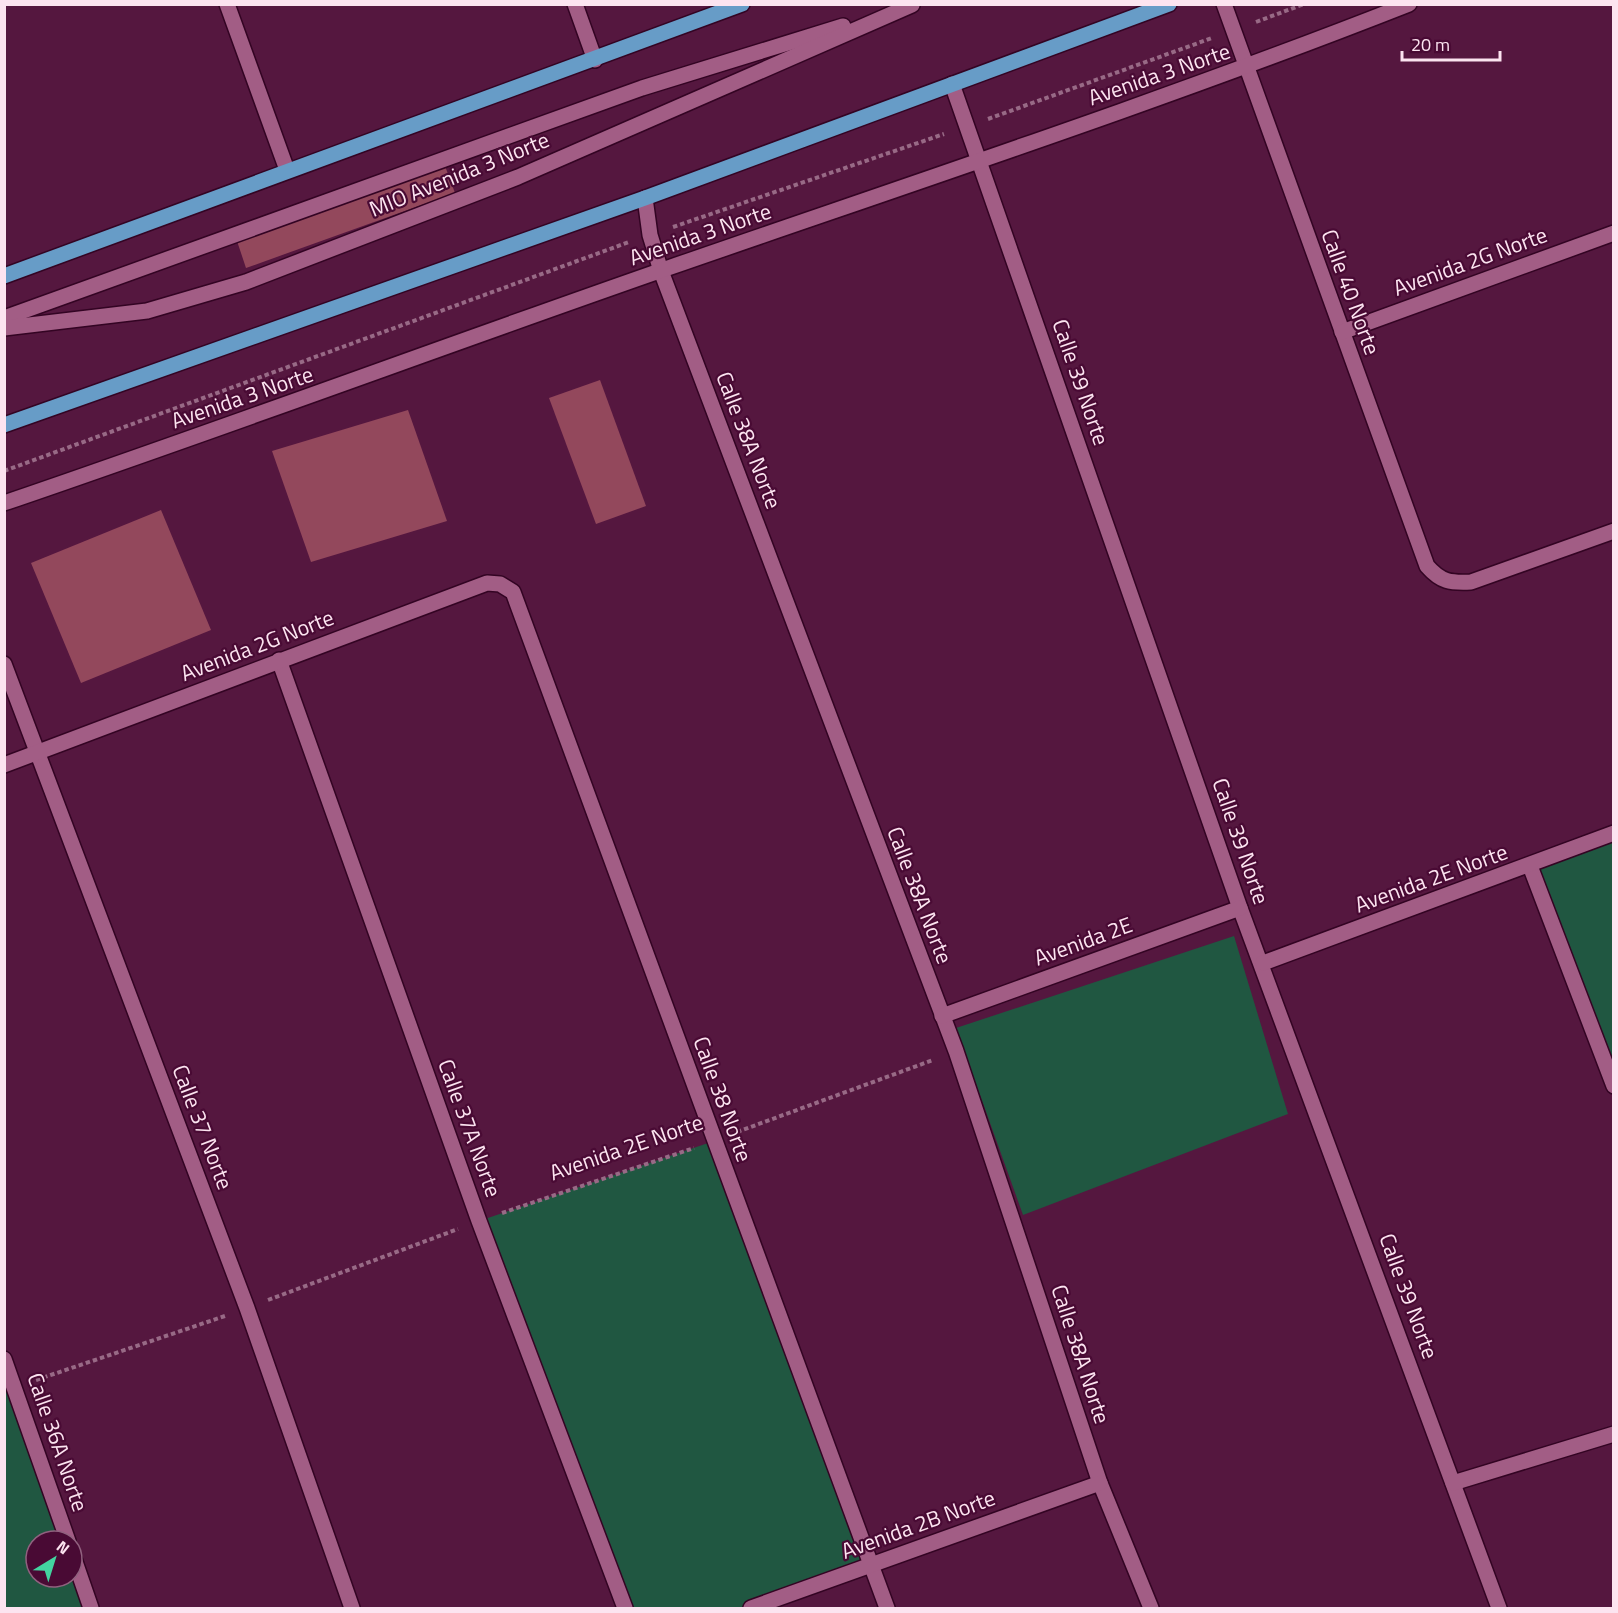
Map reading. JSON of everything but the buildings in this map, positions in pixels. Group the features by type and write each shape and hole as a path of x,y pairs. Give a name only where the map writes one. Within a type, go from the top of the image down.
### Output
{"main road":[{"path":"4,276 742,4"},
{"path":"4,425 645,198 1169,4"}],"street":[{"path":"227,4 287,170"},
{"path":"575,4 595,60"},
{"name":"Calle 40 Norte","path":"1224,4 1245,68 1427,566 1439,579 1452,583 1471,582 1614,531"},
{"name":"Avenida 3 Norte","path":"4,503 278,409 661,271 1245,68 1409,4"},
{"name":"MIO Avenida 3 Norte","path":"4,318 642,88 913,5"},
{"name":"MIO Avenida 3 Norte","path":"4,328 147,311 246,282 518,177 913,5"},
{"name":"Calle 39 Norte","path":"952,84 1240,908 1263,963 1499,1608"},
{"name":"Calle 38A Norte","path":"645,198 650,235 661,271 956,1051 1100,1483 1151,1608"},
{"name":"Avenida 2G Norte","path":"1342,332 1614,233"},
{"name":"Avenida 2G Norte","path":"4,765 487,583 500,584 513,592 519,604"},
{"name":"Calle 38 Norte","path":"519,604 887,1608"},
{"name":"Calle 37A Norte","path":"279,660 479,1221 625,1608"},
{"name":"Calle 37 Norte","path":"4,664 247,1308 352,1608"},
{"name":"Avenida 2E Norte","path":"1263,963 1614,833"},
{"path":"1530,866 1614,1086"},
{"name":"Avenida 2E","path":"942,1017 1240,908"},
{"name":"Calle 36A Norte","path":"4,1359 64,1529"},
{"path":"1453,1484 1614,1434"},
{"name":"Avenida 2B Norte","path":"751,1608 1100,1483"},
{"path":"84,1588 91,1608"}],"path":[{"name":"Avenida 2E Norte","path":"479,1221 714,1141 956,1051"}],"green space":[{"path":"1613,833 1613,1086 1530,866"},
{"path":"1234,936 1288,1114 1023,1215 956,1028"},
{"path":"714,1141 871,1564 751,1608 625,1608 479,1221"},
{"path":"16,1387 64,1529 24,1529 24,1589 84,1588 91,1608 5,1608 4,1392"}]}
